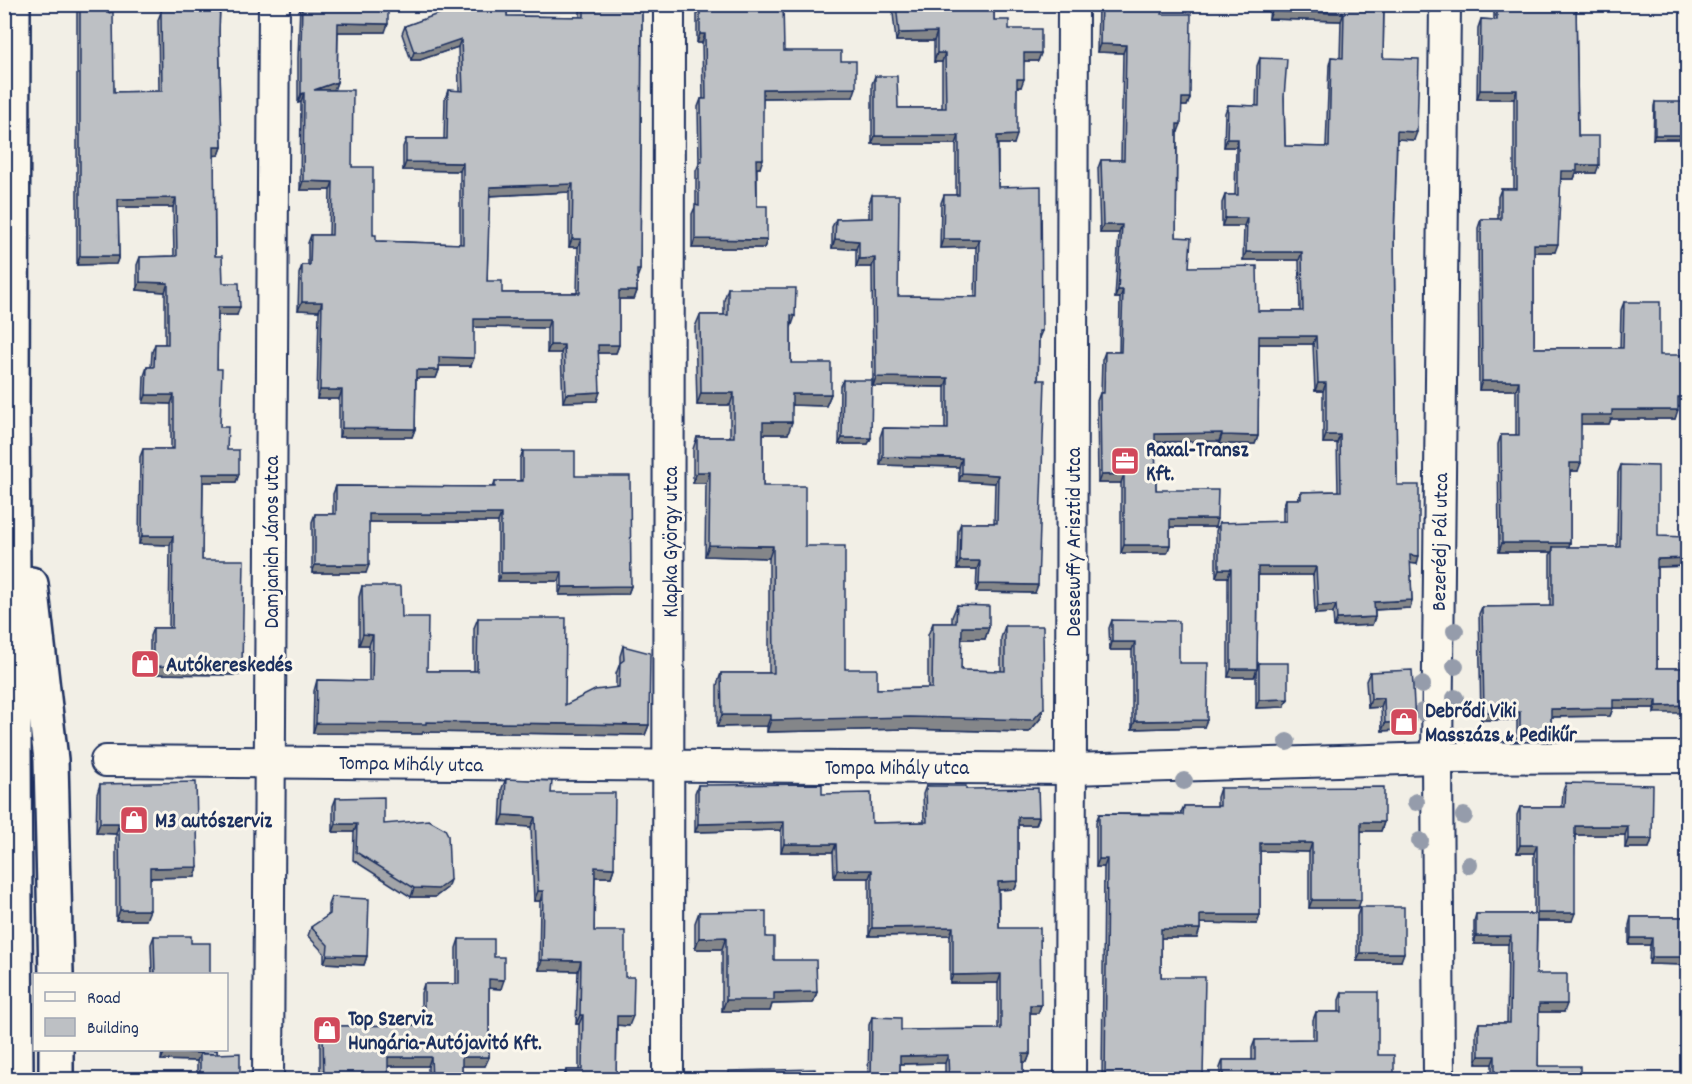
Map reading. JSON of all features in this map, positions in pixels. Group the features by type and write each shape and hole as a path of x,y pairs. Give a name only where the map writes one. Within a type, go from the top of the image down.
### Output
{"main road":[{"path":"13,4 12,410 16,1080"},
{"path":"12,410 51,760 56,973"},
{"path":"56,1051 56,1080"}],"street":[{"name":"Damjanich János utca","path":"268,1080 274,4"},
{"name":"Klapka György utca","path":"668,1080 669,4"},
{"name":"Dessewffy Arisztid utca","path":"1070,1080 1073,4"},
{"name":"Bezerédj Pál utca","path":"1439,1080 1437,758 1445,4"},
{"name":"Tompa Mihály utca","path":"106,761 1072,769 1437,758 1688,757"}],"building":[{"path":"80,4 107,4 107,13 113,12 114,92 162,91 161,12 163,7 174,7 174,4 220,4 222,147 214,147 215,256 222,256 223,283 239,283 240,307 218,307 217,369 222,369 220,427 228,427 227,450 239,450 239,474 203,474 202,560 244,560 242,667 153,666 153,628 172,628 173,536 142,536 143,449 174,449 174,395 146,395 147,367 154,367 155,344 168,344 168,283 140,282 140,257 177,256 176,198 118,199 119,256 80,256"},
{"path":"302,4 388,4 388,24 338,23 337,82 314,90 353,90 352,167 373,167 373,235 376,235 376,241 463,244 463,163 406,162 406,139 447,139 448,90 463,91 461,39 423,52 414,52 405,26 463,4 507,4 507,16 584,17 584,4 642,4 640,270 637,270 637,291 619,291 619,345 598,345 600,392 566,394 564,345 550,345 550,319 474,319 474,358 439,357 439,370 416,370 415,429 342,428 342,390 320,390 322,302 302,302 302,265 310,265 311,235 332,235 333,182 303,181 304,93 301,94","holes":["573,184 572,239 581,239 580,293 502,293 502,281 487,281 490,187"]},
{"path":"700,4 783,4 784,51 841,51 841,61 856,61 856,88 763,89 763,159 756,159 757,206 767,206 767,240 695,239 695,205 699,206 699,162 702,162 701,99 706,99 705,34 700,34"},
{"path":"896,4 994,4 994,20 1009,20 1009,29 1041,29 1041,53 1024,53 1024,79 1017,79 1017,135 997,136 998,187 1041,186 1042,331 1039,331 1038,380 1045,380 1038,585 979,584 980,561 960,561 961,523 997,523 998,475 962,473 962,458 883,457 883,428 948,429 948,378 876,377 875,258 859,259 859,241 835,239 836,219 872,218 872,195 899,195 898,296 978,297 979,239 943,239 944,195 959,195 959,136 875,136 875,76 897,76 898,108 946,108 945,53 937,53 937,32 899,33"},
{"path":"1101,4 1162,4 1162,14 1191,14 1190,98 1182,98 1181,124 1177,124 1176,237 1191,238 1189,267 1257,266 1258,311 1303,311 1302,252 1246,252 1247,218 1225,218 1225,195 1238,195 1238,139 1227,139 1228,105 1259,106 1260,58 1287,59 1284,97 1285,146 1329,147 1331,57 1343,58 1344,13 1272,11 1272,4 1384,4 1383,58 1419,59 1417,132 1397,131 1394,237 1397,485 1419,485 1419,556 1410,555 1412,600 1374,602 1375,617 1337,619 1336,605 1318,606 1316,567 1258,567 1257,669 1231,669 1231,569 1219,569 1219,523 1286,521 1286,499 1301,499 1301,492 1341,491 1340,435 1326,435 1326,383 1318,383 1316,336 1259,336 1258,436 1222,435 1222,433 1155,434 1156,490 1218,490 1217,519 1170,519 1170,545 1124,545 1124,474 1101,475 1100,393 1104,393 1105,352 1121,352 1123,290 1118,290 1122,225 1103,225 1101,160 1124,160 1126,45 1100,44"},
{"path":"1497,4 1576,4 1578,136 1599,136 1599,165 1577,165 1577,171 1561,171 1558,244 1534,244 1534,348 1623,348 1624,302 1660,302 1660,355 1688,355 1688,397 1678,397 1678,410 1612,410 1612,415 1581,415 1581,463 1570,463 1570,543 1502,543 1501,435 1519,435 1519,381 1482,381 1481,219 1501,219 1501,189 1517,189 1517,90 1480,90 1481,19 1497,20"},
{"path":"1655,102 1683,102 1683,135 1655,135"},
{"path":"728,288 796,288 795,316 791,315 791,363 831,363 831,394 792,394 792,422 763,422 763,486 805,486 805,546 845,546 845,669 877,669 877,689 932,688 933,623 956,623 957,605 989,606 989,627 962,627 961,670 1005,671 1005,626 1043,626 1044,708 1033,720 910,717 771,720 771,715 722,715 721,673 774,673 773,546 709,545 710,472 697,472 697,437 734,437 734,393 701,393 700,315 728,315"},
{"path":"843,380 872,380 871,438 842,438"},
{"path":"523,451 575,451 575,476 630,476 631,586 562,587 562,572 501,573 501,514 369,514 369,565 315,565 315,514 336,514 336,486 495,487 495,481 523,481"},
{"path":"1621,465 1658,466 1658,536 1688,537 1688,558 1657,559 1657,668 1688,668 1688,705 1657,706 1657,700 1613,700 1613,708 1551,709 1551,730 1520,730 1520,712 1484,712 1482,607 1553,606 1553,547 1620,547"},
{"path":"362,586 401,586 402,617 428,617 427,671 477,671 478,618 566,618 565,705 595,690 619,687 620,663 624,660 623,646 650,653 649,725 316,723 317,680 372,681 373,635 363,634"},
{"path":"1112,620 1179,621 1179,663 1208,663 1207,720 1135,721 1135,642 1112,642"},
{"path":"1259,663 1288,663 1288,699 1259,700"},
{"path":"1412,670 1415,721 1385,723 1384,698 1371,699 1370,672"},
{"path":"506,779 552,781 551,793 615,793 614,868 595,867 594,931 625,931 625,977 634,977 633,1016 617,1016 616,1080 566,1080 566,1070 582,1070 581,961 542,960 543,891 538,891 535,817 504,815"},
{"path":"196,782 198,867 150,868 150,910 120,910 119,823 100,823 100,784"},
{"path":"1566,783 1653,785 1652,839 1628,839 1628,826 1575,826 1575,913 1537,913 1537,845 1520,845 1520,807 1565,807"},
{"path":"822,784 822,794 871,793 872,823 927,822 926,786 966,786 966,789 1038,788 1039,817 1018,817 1018,881 998,882 999,928 1040,928 1041,1005 1030,1005 1030,1054 1023,1054 1023,1080 949,1080 948,1055 900,1056 900,1080 871,1080 872,1017 901,1018 901,1030 1001,1029 1001,974 953,975 953,927 872,928 872,870 837,870 836,844 784,844 784,822 698,824 698,785"},
{"path":"1384,787 1384,822 1361,822 1361,900 1312,900 1312,843 1260,843 1260,915 1200,915 1200,929 1161,929 1161,977 1205,977 1203,1077 1156,1076 1156,1080 1105,1080 1107,859 1099,859 1099,814 1183,815 1184,806 1220,806 1220,788"},
{"path":"384,797 384,824 429,820 445,829 448,835 450,880 438,889 414,888 356,852 357,824 336,824 336,798"},
{"path":"331,897 369,899 367,956 327,955 328,945 311,927 330,914"},
{"path":"1360,907 1404,907 1404,953 1360,953"},
{"path":"766,911 766,937 774,937 774,960 816,960 817,992 774,993 774,1000 726,1000 726,937 699,938 699,912"},
{"path":"1476,914 1537,914 1536,974 1567,974 1567,1004 1539,1004 1538,1066 1580,1066 1580,1080 1495,1080 1495,1056 1479,1056 1479,1023 1510,1023 1511,936 1476,936"},
{"path":"1631,917 1688,917 1688,957 1652,957 1652,938 1631,938"},
{"path":"154,936 191,936 191,943 210,943 210,973 155,973"},
{"path":"459,939 494,939 494,957 504,957 504,980 489,979 489,1057 462,1057 462,1080 432,1080 431,1057 388,1057 388,1080 324,1080 323,1033 336,1033 336,1026 424,1025 424,984 459,984"},
{"path":"1342,992 1378,992 1378,1055 1394,1055 1394,1080 1223,1080 1223,1060 1255,1060 1255,1040 1316,1039 1316,1012 1342,1012"},
{"path":"165,1051 240,1053 240,1080 200,1080 200,1054 216,1054"},
{"path":"815,1069 815,1080 729,1080 729,1071"}],"place":[{"name":"Raxal-Transz Kft.","path":"1125,461"},
{"name":"Autókereskedés","path":"145,664"},
{"name":"Debrődi Viki Masszázs & Pedikűr","path":"1404,722"},
{"name":"M3 autószerviz","path":"134,820"},
{"name":"Top Szerviz Hungária-Autójavitó Kft.","path":"327,1030"}]}
